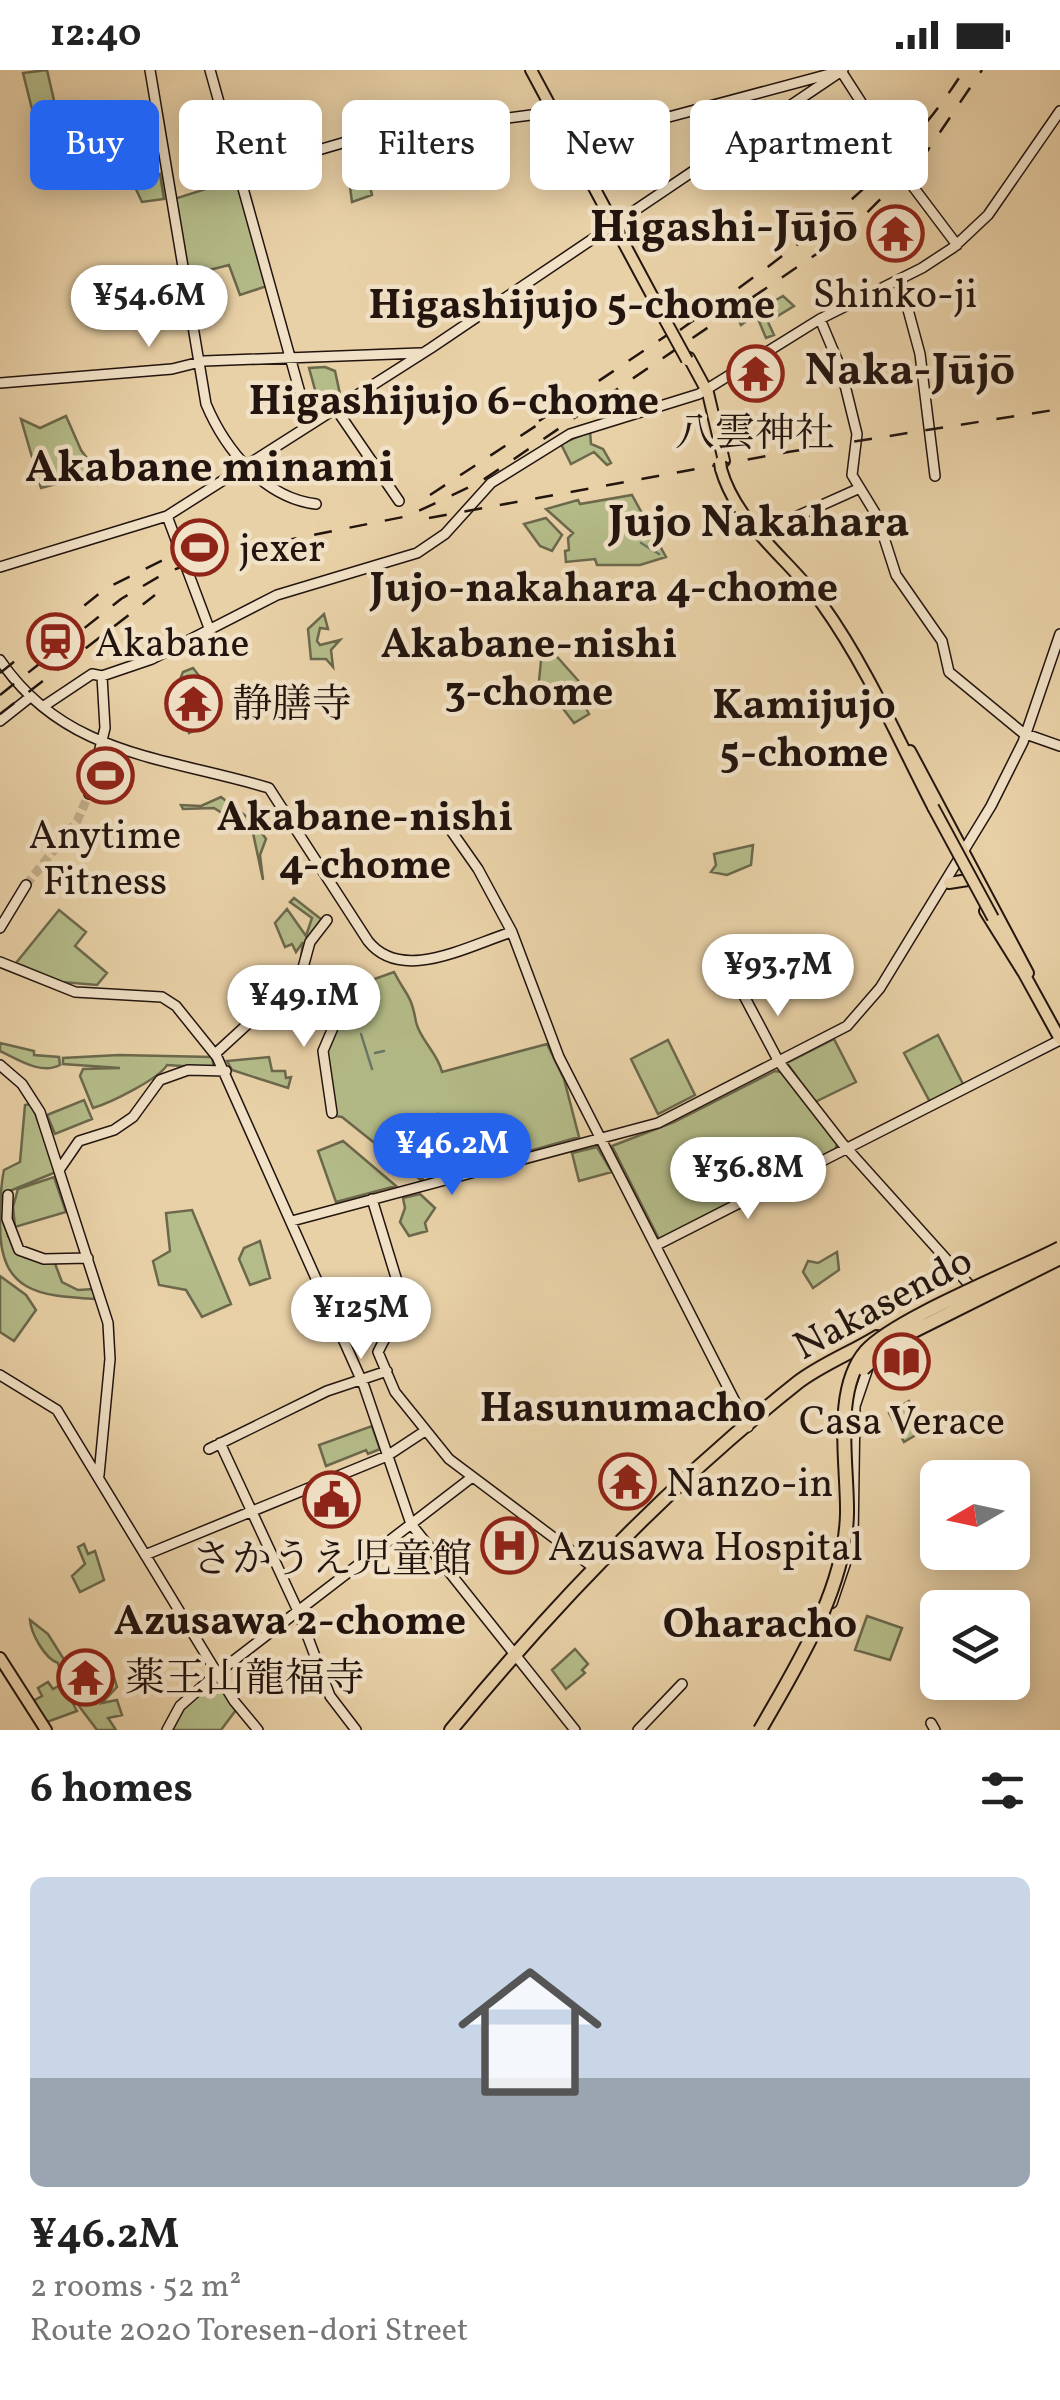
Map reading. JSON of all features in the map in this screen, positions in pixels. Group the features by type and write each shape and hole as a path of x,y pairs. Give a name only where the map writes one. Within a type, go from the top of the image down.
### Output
{"highway":[{"name":"Nakasendo","path":"454,1730 594,1568 687,1476 748,1428 814,1379 888,1345 976,1294 1060,1254"},
{"name":"Nakasendo","path":"519,1654 686,1482 803,1379 934,1309 1016,1283 1060,1254"},
{"path":"764,1730 840,1564 853,1372 881,1337 934,1309 1060,1254"},
{"path":"764,1730 842,1576 851,1530 856,1389 869,1360 888,1345 1060,1254"}],"main road":[{"path":"534,70 548,100"},
{"path":"534,70 551,100"},
{"path":"597,190 705,390 723,465 739,510 824,607 872,686 1060,1039"},
{"path":"599,190 616,224"},
{"path":"723,465 737,498 830,609 934,807 1060,1029"},
{"path":"961,856 968,880 1026,972"},
{"path":"948,883 968,880"},
{"path":"0,1658 43,1730"},
{"path":"0,1668 43,1730"}],"street":[{"path":"150,70 197,362 214,421 246,466 285,494 316,504"},
{"path":"210,70 218,100"},
{"path":"670,117 842,71"},
{"path":"842,71 860,99 868,139 911,184 957,245"},
{"path":"0,564 119,523 169,514 424,353 842,71"},
{"path":"50,704 92,674 102,676 152,659 277,595 417,552 444,534 491,483 570,434 588,426 633,418 705,390 820,319 900,280 957,245 992,210 1060,111"},
{"path":"322,149 363,137 530,115"},
{"path":"243,190 309,426"},
{"path":"900,280 920,354 935,476"},
{"path":"820,319 841,369 858,435 852,475 877,516 896,575 943,642 950,674 1026,734 1060,746"},
{"path":"0,383 172,369 197,362 424,353"},
{"path":"336,409 399,501"},
{"path":"764,531 860,488"},
{"path":"169,514 209,628"},
{"path":"292,1221 665,1120 860,1015 948,883 1026,734 1060,634"},
{"path":"1,662 29,698 50,704 58,718 102,745 269,788 374,948 400,962 420,961 512,932"},
{"path":"89,794 106,712 102,676"},
{"path":"0,721 29,698"},
{"path":"452,832 478,869 512,932 551,1039 748,1428"},
{"path":"924,919 961,856"},
{"path":"0,928 26,885"},
{"path":"215,1054 301,975 310,942 328,920"},
{"path":"0,962 75,992 162,998 176,1006 215,1054 226,1071 361,1380 412,1524 576,1730"},
{"path":"332,1113 323,1050 335,1023 338,988"},
{"path":"743,994 779,1062 848,1149 976,1294"},
{"path":"657,1244 1060,1039"},
{"path":"0,1066 34,1100 106,1310 111,1346 99,1478"},
{"path":"60,1170 79,1141 114,1130 133,1117 160,1080 188,1070 226,1071"},
{"path":"8,1195 7,1218 19,1250 44,1259 88,1258"},
{"path":"372,1199 401,1294 400,1309 378,1352 395,1392 425,1431 471,1478 594,1568"},
{"path":"209,1449 328,1391 387,1371"},
{"path":"0,1375 52,1405 217,1674 258,1730"},
{"path":"145,1555 387,1456 425,1431"},
{"path":"220,1443 298,1611 330,1696 356,1730"},
{"path":"167,1730 180,1706 217,1674 471,1478"},
{"path":"638,1730 682,1684"}],"green space":[{"path":"47,70 54,100 30,101 23,73"},
{"path":"159,174 164,199 142,202 136,190 159,190"},
{"path":"202,190 240,190 267,286 240,295 229,265 186,276 174,199"},
{"path":"350,190 371,190 372,195 352,202"},
{"path":"783,296 794,306 768,322 774,335 766,338 756,314 741,325 739,321"},
{"path":"309,368 335,371 340,394 319,404"},
{"path":"66,416 81,450 98,473 41,488 21,419 40,428"},
{"path":"590,431 591,444 603,449 611,463 607,465 594,452 571,464 561,444"},
{"path":"632,495 666,557 640,565 597,565 595,559 566,562 568,538 573,533 546,509 578,500 580,504"},
{"path":"546,518 562,535 552,551 540,546 524,524"},
{"path":"324,614 328,629 320,628 317,641 320,645 340,640 331,650 333,667 326,659 311,659 308,629"},
{"path":"543,641 592,696 582,701 589,714 574,723 558,702 543,701 544,692 538,691"},
{"path":"193,668 214,695 206,701 201,696 196,699 193,684 181,690 180,701 192,713 197,729 189,733 186,725 179,724 177,711 181,710 175,692 183,672"},
{"path":"221,797 255,823 266,839 260,855 263,880 253,833 214,808 183,809 181,805 201,806"},
{"path":"753,845 751,865 727,875 711,872 716,865 714,854"},
{"path":"294,898 321,919 301,958 303,942 296,952 292,944 285,947 275,923 287,909 306,936 312,918 290,902"},
{"path":"59,910 86,932 75,946 107,973 97,985 62,982 16,963"},
{"path":"394,972 410,1000 418,1029 442,1072 547,1044 564,1079 579,1137 462,1170 449,1120 455,1117 438,1114 422,1181 342,1117 334,1116 327,1051 338,1024 341,991"},
{"path":"938,1035 963,1084 930,1102 904,1053"},
{"path":"834,1039 856,1082 815,1102 787,1063"},
{"path":"668,1040 695,1095 658,1114 631,1059"},
{"path":"0,1043 34,1051 34,1055 59,1057 60,1065 30,1065 0,1051"},
{"path":"212,1057 214,1068 167,1065 145,1083 93,1108 80,1076 83,1069 120,1068 63,1064 63,1058"},
{"path":"269,1057 272,1071 285,1071 286,1078 291,1077 288,1088 232,1070 227,1061"},
{"path":"775,1071 781,1072 837,1144 835,1151 659,1239 612,1146 674,1122"},
{"path":"84,1100 92,1119 55,1134 47,1115"},
{"path":"32,1104 56,1172 7,1192 8,1236 25,1257 54,1261 62,1282 78,1290 93,1289 95,1299 40,1292 15,1277 7,1264 0,1225 4,1170 20,1162 25,1105"},
{"path":"343,1141 396,1186 336,1202 318,1151"},
{"path":"597,1147 612,1172 579,1181 572,1153"},
{"path":"54,1177 66,1212 15,1227 13,1207 18,1189"},
{"path":"420,1194 435,1208 425,1223 427,1231 409,1236 400,1222 405,1208 403,1198"},
{"path":"192,1210 231,1304 202,1317 186,1290 159,1285 153,1261 170,1251 166,1213"},
{"path":"260,1241 270,1278 250,1285 239,1259 244,1248"},
{"path":"837,1252 839,1270 813,1288 803,1272 808,1261 818,1263"},
{"path":"0,1276 26,1295 36,1310 14,1341 0,1332"},
{"path":"909,1401 924,1430 904,1442 889,1413"},
{"path":"372,1426 380,1449 368,1454 366,1450 326,1466 319,1445"},
{"path":"84,1544 88,1554 95,1551 104,1580 80,1592 72,1576 85,1564 78,1547"},
{"path":"867,1616 902,1628 890,1660 855,1650"},
{"path":"30,1620 48,1634 68,1666 75,1668 93,1691 102,1691 103,1686 96,1681 104,1671 113,1674 117,1687 102,1703 117,1700 122,1715 108,1718 116,1730 97,1730 68,1690 58,1663 39,1645"},
{"path":"575,1649 588,1664 582,1670 585,1673 566,1689 552,1670"},
{"path":"216,1681 236,1710 221,1730 172,1730 187,1703"},
{"path":"48,1682 53,1689 62,1684 77,1711 47,1722 33,1701 42,1696 38,1688"}],"waterway":[{"path":"641,543 659,554"},
{"path":"361,1034 372,1069"},
{"path":"375,1053 384,1051"}],"tunnel":[{"path":"26,885 77,821 89,794"}],"railway":[{"path":"680,330 836,214 905,147 964,70"},
{"path":"0,695 121,599 165,573 217,554 408,516 480,482 846,234 926,153 982,70"},
{"path":"539,421 688,321"},
{"path":"429,518 788,452 1060,409"},
{"path":"430,495 551,416"},
{"path":"0,673 105,589 179,552"},
{"path":"0,714 155,595"}],"place":[{"name":"Shinko-ji","path":"895,234"},
{"name":"八雲神社","path":"755,373"},
{"name":"jexer","path":"200,547"},
{"name":"Akabane","path":"56,642"},
{"name":"静膳寺","path":"193,703"},
{"name":"Anytime Fitness","path":"105,775"},
{"name":"Casa Verace","path":"902,1361"},
{"name":"Nanzo-in","path":"627,1482"},
{"name":"さかうえ児童館","path":"332,1499"},
{"name":"Azusawa Hospital","path":"509,1546"},
{"name":"薬王山龍福寺","path":"86,1677"}],"district":[{"name":"Higashi-Jūjō","path":"724,225"},
{"name":"Higashijujo 5-chome","path":"572,303"},
{"name":"Naka-Jūjō","path":"910,368"},
{"name":"Higashijujo 6-chome","path":"454,399"},
{"name":"Akabane minami","path":"210,465"},
{"name":"Jujo Nakahara","path":"759,520"},
{"name":"Jujo-nakahara 4-chome","path":"604,586"},
{"name":"Akabane-nishi 3-chome","path":"529,666"},
{"name":"Kamijujo 5-chome","path":"804,727"},
{"name":"Akabane-nishi 4-chome","path":"365,839"},
{"name":"Hasunumacho","path":"623,1406"},
{"name":"Azusawa 2-chome","path":"290,1619"},
{"name":"Oharacho","path":"760,1622"}]}
